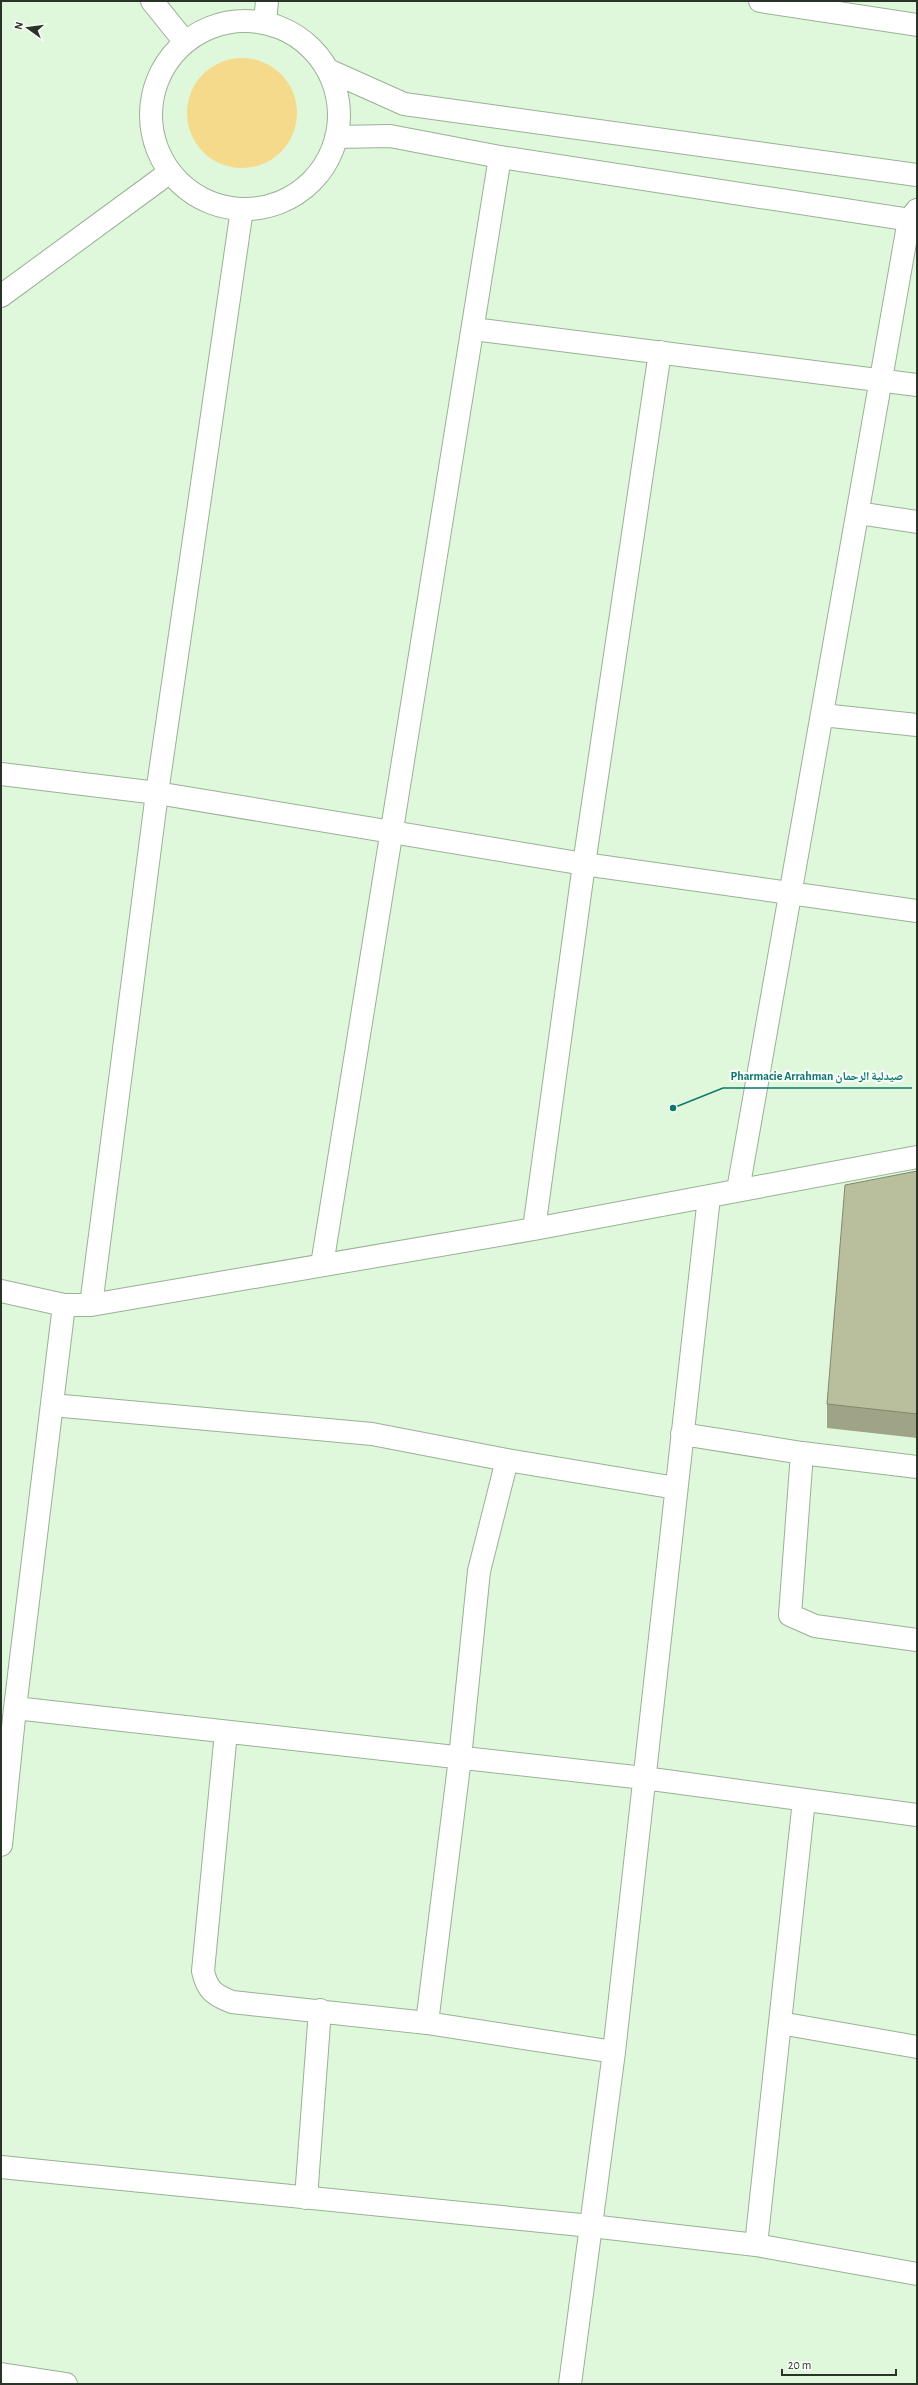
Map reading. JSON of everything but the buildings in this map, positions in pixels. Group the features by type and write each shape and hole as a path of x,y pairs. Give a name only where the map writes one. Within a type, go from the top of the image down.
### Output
{"street":[{"path":"152,1 185,42"},
{"path":"265,22 268,1"},
{"path":"760,1 917,25"},
{"path":"236,21 265,22 284,29 302,39 328,70 336,92 338,115 336,138 323,166 301,190 274,204 242,209 221,206 202,199 184,187 170,172 156,147 151,119 154,90 166,64 185,42 208,28 222,24 236,21"},
{"path":"328,70 404,104 917,175"},
{"path":"336,138 390,136 500,157 914,217 881,381 738,1190"},
{"path":"322,1265 500,157"},
{"path":"1,296 170,172"},
{"path":"91,1305 157,793 242,209"},
{"path":"473,329 917,385"},
{"path":"534,1229 584,864 660,352"},
{"path":"858,513 917,522"},
{"path":"822,715 917,725"},
{"path":"1,774 157,793 584,864 917,910"},
{"path":"1,1291 64,1305 91,1305 534,1229 917,1157"},
{"path":"570,2384 614,2052 709,1197"},
{"path":"1,1845 4,1785 15,1708 64,1305"},
{"path":"52,1404 372,1434 507,1460 676,1488"},
{"path":"682,1434 802,1453 917,1468"},
{"path":"802,1453 790,1615 815,1626 917,1640"},
{"path":"427,2023 460,1758 479,1571 507,1460"},
{"path":"15,1708 644,1778 917,1815"},
{"path":"226,1732 203,1971 206,1984 217,1996 232,2002 320,2010 427,2023 614,2052"},
{"path":"756,2245 804,1800"},
{"path":"306,2198 320,2010"},
{"path":"780,2023 917,2047"},
{"path":"1,2167 590,2226 756,2245 917,2274"},
{"path":"1,2374 66,2384"}],"shaded area":[{"path":"242,58 263,62 273,67 281,74 288,82 293,92 297,113 293,134 288,144 281,152 273,159 263,164 242,168 221,164 211,159 203,152 196,144 191,134 187,113 191,92 196,82 203,74 211,67 221,62"}],"place":[{"name":"Pharmacie Arrahman صيدلية الرحمان","path":"673,1108"}]}
